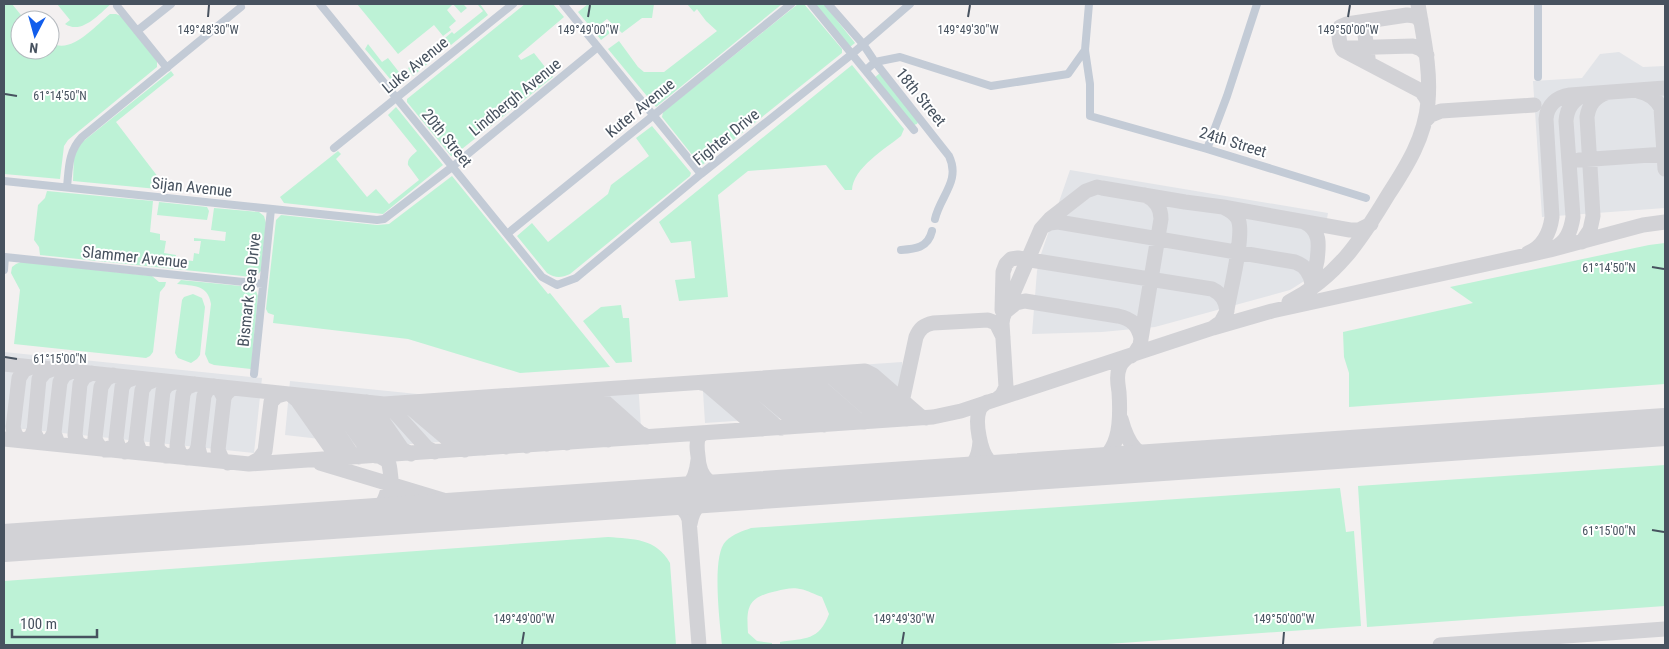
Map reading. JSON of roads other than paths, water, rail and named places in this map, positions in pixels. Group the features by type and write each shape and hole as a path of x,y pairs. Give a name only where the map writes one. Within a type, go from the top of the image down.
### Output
{"street":[{"path":"137,31 171,4"},
{"name":"20th Street","path":"320,4 542,277 557,285"},
{"name":"Luke Avenue","path":"334,148 513,4"},
{"path":"563,4 701,174"},
{"name":"Kuter Avenue","path":"507,234 791,4"},
{"name":"18th Street","path":"811,4 914,130"},
{"name":"18th Street","path":"828,4 863,44 875,62 944,148 952,163 952,181 937,210 935,219"},
{"name":"Fighter Drive","path":"557,285 576,278 701,174 852,54 910,4"},
{"path":"866,70 875,62 900,57 991,86 1068,74 1085,50 1089,4"},
{"path":"1207,149 1228,96 1258,4"},
{"path":"1538,4 1538,77"},
{"path":"117,6 167,68"},
{"path":"67,187 71,155 74,146 82,137 241,7"},
{"name":"Lindbergh Avenue","path":"377,220 384,219 452,166 598,47"},
{"name":"24th Street","path":"1085,50 1090,84 1090,116 1207,149 1366,198"},
{"name":"Sijan Avenue","path":"4,181 377,220"},
{"name":"Bismark Sea Drive","path":"254,374 271,209"},
{"path":"900,250 922,246 929,240 932,231"},
{"name":"Slammer Avenue","path":"4,270 5,257 263,284"}]}
